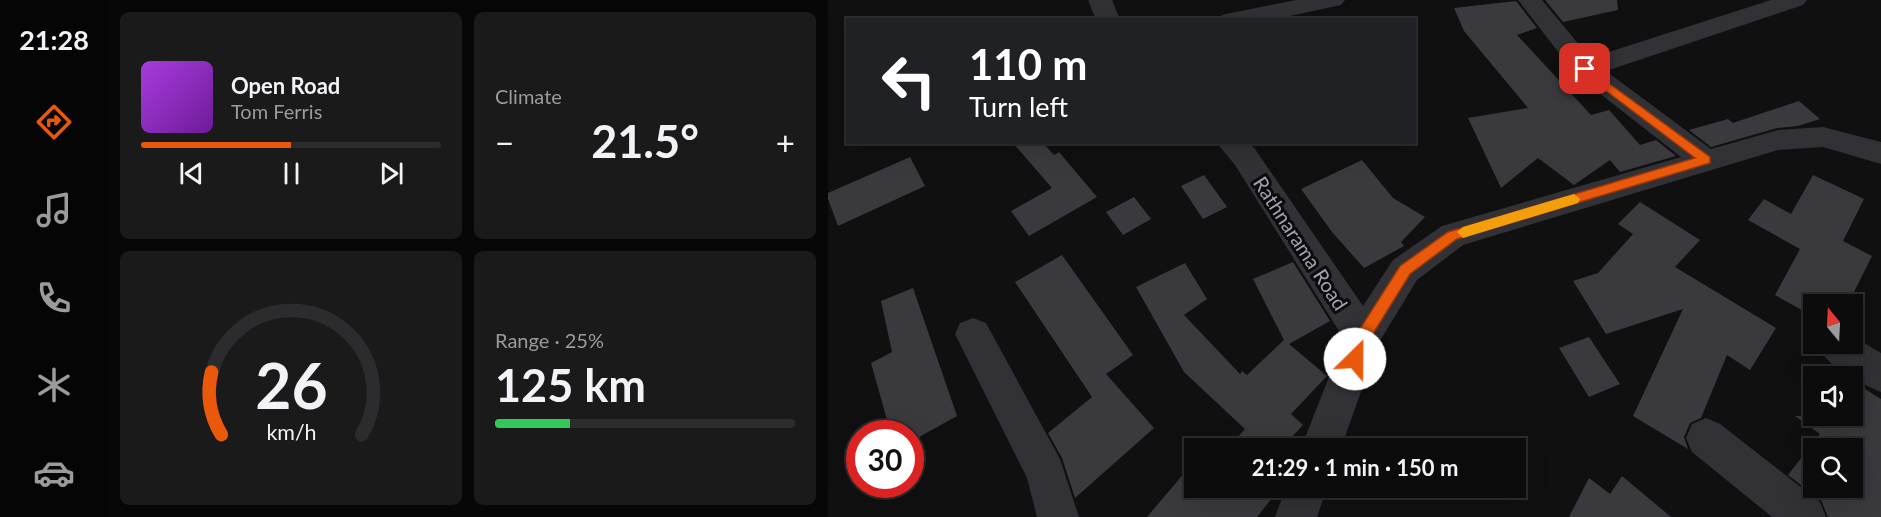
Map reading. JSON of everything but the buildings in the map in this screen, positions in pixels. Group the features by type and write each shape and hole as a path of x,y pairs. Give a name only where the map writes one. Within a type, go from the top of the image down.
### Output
{"street":[{"path":"1100,0 1107,18"},
{"path":"1241,18 1333,0"},
{"path":"1530,0 1585,69 1705,160"},
{"path":"1585,69 1795,0"},
{"path":"1325,438 1363,337 1405,270 1453,235 1778,140 1823,137 1881,153"},
{"name":"Rathnarama Road","path":"1232,144 1245,157 1363,337"},
{"path":"973,334 1046,472 1058,517"},
{"path":"1850,354 1881,374"},
{"path":"1706,438 1805,517"},
{"path":"1296,517 1303,498"}],"slow traffic":[{"path":"1463,232 1574,199"}],"route":[{"path":"1355,359 1363,337 1405,270 1453,235 1705,160 1585,69"}]}
